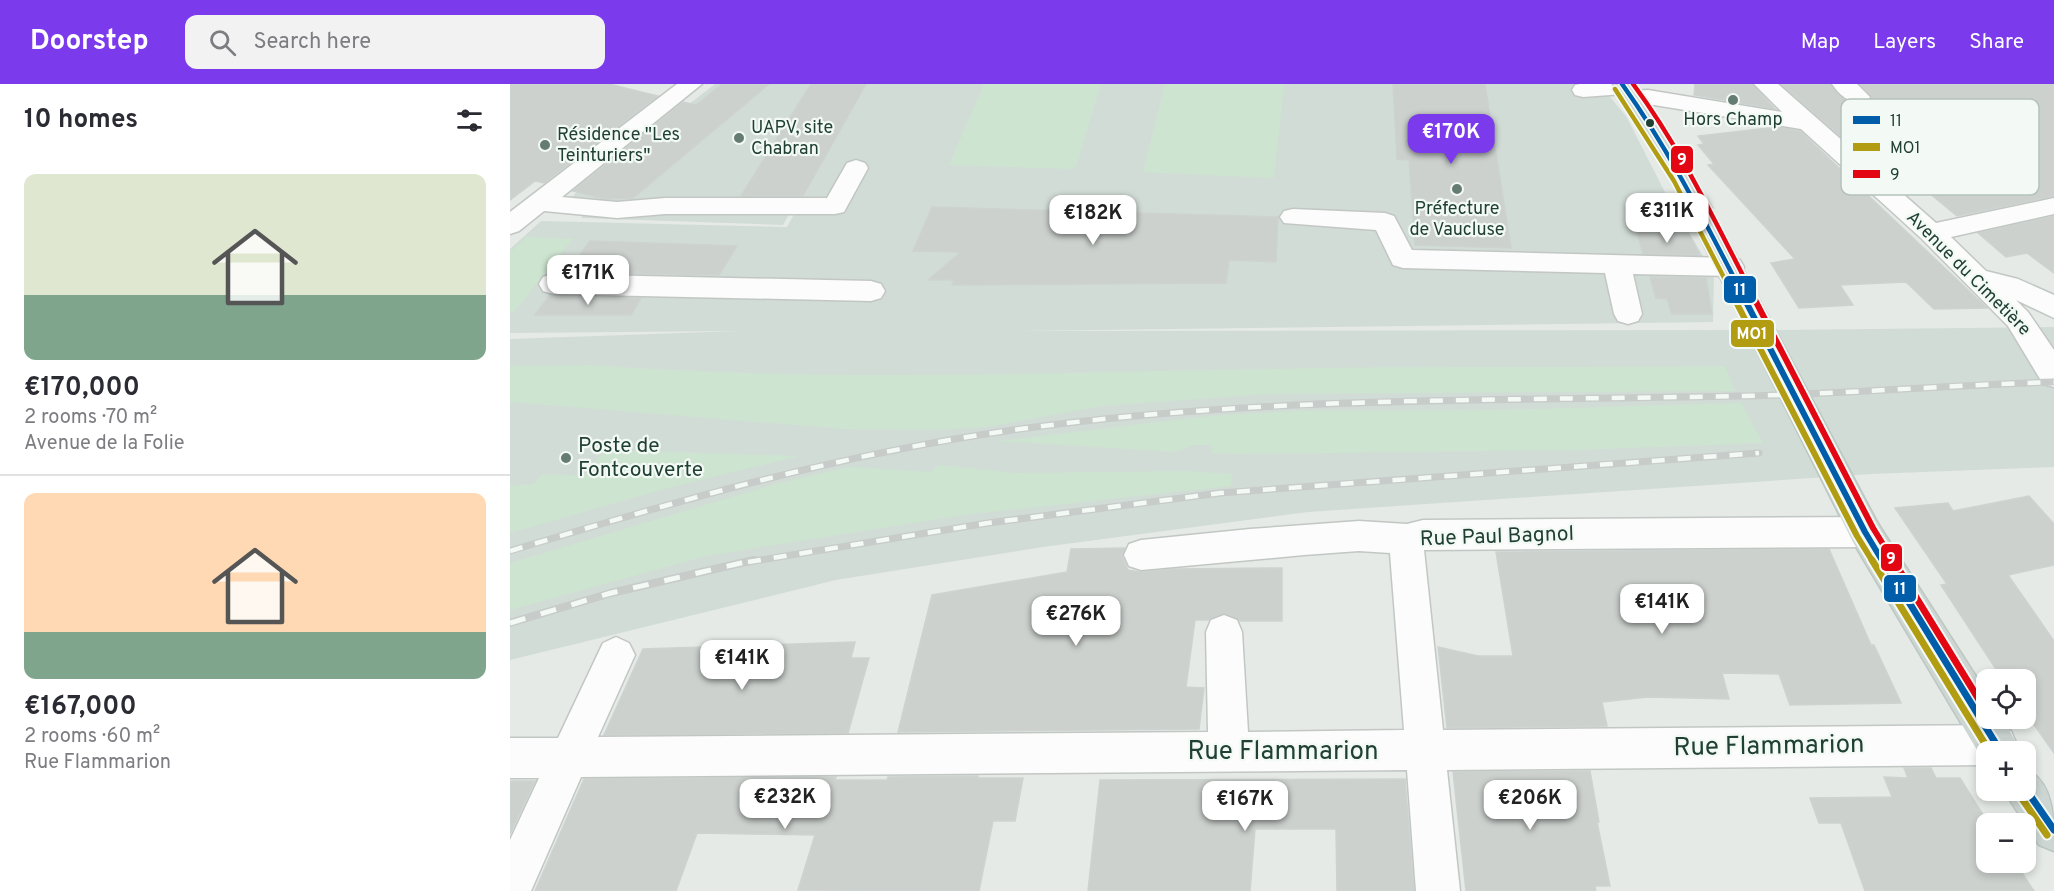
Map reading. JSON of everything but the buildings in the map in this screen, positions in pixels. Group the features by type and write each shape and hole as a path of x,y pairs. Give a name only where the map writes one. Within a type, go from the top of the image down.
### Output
{"main road":[{"path":"1627,90 1668,151 1699,208 1866,532 1995,741"},
{"path":"2034,801 2054,830"}],"street":[{"path":"510,225 691,84"},
{"name":"Avenue du Cimetière","path":"1765,84 1841,153"},
{"path":"1583,90 1627,90 1655,98 1808,123"},
{"path":"537,202 590,211 641,210 665,206 835,206 856,168"},
{"name":"Avenue du Cimetière","path":"1889,195 1931,233 2023,326 2054,376"},
{"path":"1931,233 2054,206"},
{"path":"1642,208 1699,208"},
{"path":"1293,217 1385,222 1403,259 1730,267"},
{"path":"1617,264 1628,314"},
{"path":"1978,280 1996,281 2021,290 2054,308"},
{"path":"553,284 872,291"},
{"name":"Rue Paul Bagnol","path":"1437,891 1407,549 1411,540 1423,535 1866,532"},
{"path":"1142,555 1210,546 1369,535 1411,540"},
{"path":"1224,632 1229,752"},
{"path":"510,888 616,655"},
{"name":"Rue Flammarion","path":"510,758 1976,748"}],"shaded area":[{"name":"UAPV, site Chabran","path":"715,84 862,84 783,225 582,218 578,202 572,198 577,191"},
{"path":"865,84 1599,84 1626,116 1668,198 1714,274 1713,322 1014,331 1781,330 2054,327 2054,467 1871,474 1308,512 1043,547 836,580 510,660 510,339 739,331 510,333 510,249 541,221 787,227"}],"green space":[{"path":"984,84 1101,84 1075,169 949,165"},
{"path":"1165,84 1284,84 1274,178 1143,172"},
{"path":"526,237 573,239 513,313 510,313 510,252"},
{"path":"593,365 845,375 1322,368 1725,366 1735,391 1268,394 1103,406 986,427 935,430 845,429 510,402 510,366"},
{"path":"1741,403 1763,443 1576,450 1239,454 1212,453 1211,445 1193,445 1177,452 998,441 1210,416 1290,411 1497,410"},
{"path":"605,450 799,456 668,488 510,533 510,486 534,484 542,474 584,476"},
{"path":"938,465 1017,473 1186,471 1232,474 1231,486 971,514 706,556 510,610 510,563 779,483 849,467 931,472"}],"railway":[{"path":"510,551 634,514 822,466 949,440 1104,419 1195,411 1376,402 1780,395 2054,382"},
{"path":"748,562 988,523 1220,493 1759,453"},
{"path":"510,623 611,593 754,560"}],"transit line":[{"name":"11","path":"1622,84 1650,123 1682,177 1865,532 1994,741"},
{"name":"9","path":"1633,84 1658,118 1690,173 1873,528 1976,695"},
{"name":"MO1","path":"1615,89 1674,181 1857,536 1983,741"},
{"name":"MO1","path":"2024,801 2047,835"},
{"name":"11","path":"2034,801 2054,830"}],"place":[{"name":"Hors Champ","path":"1733,100"},
{"name":"UAPV, site Chabran","path":"739,138"},
{"name":"Résidence \"Les Teinturiers\"","path":"545,145"},
{"name":"Préfecture de Vaucluse","path":"1457,189"},
{"name":"Poste de Fontcouverte","path":"566,458"}]}
